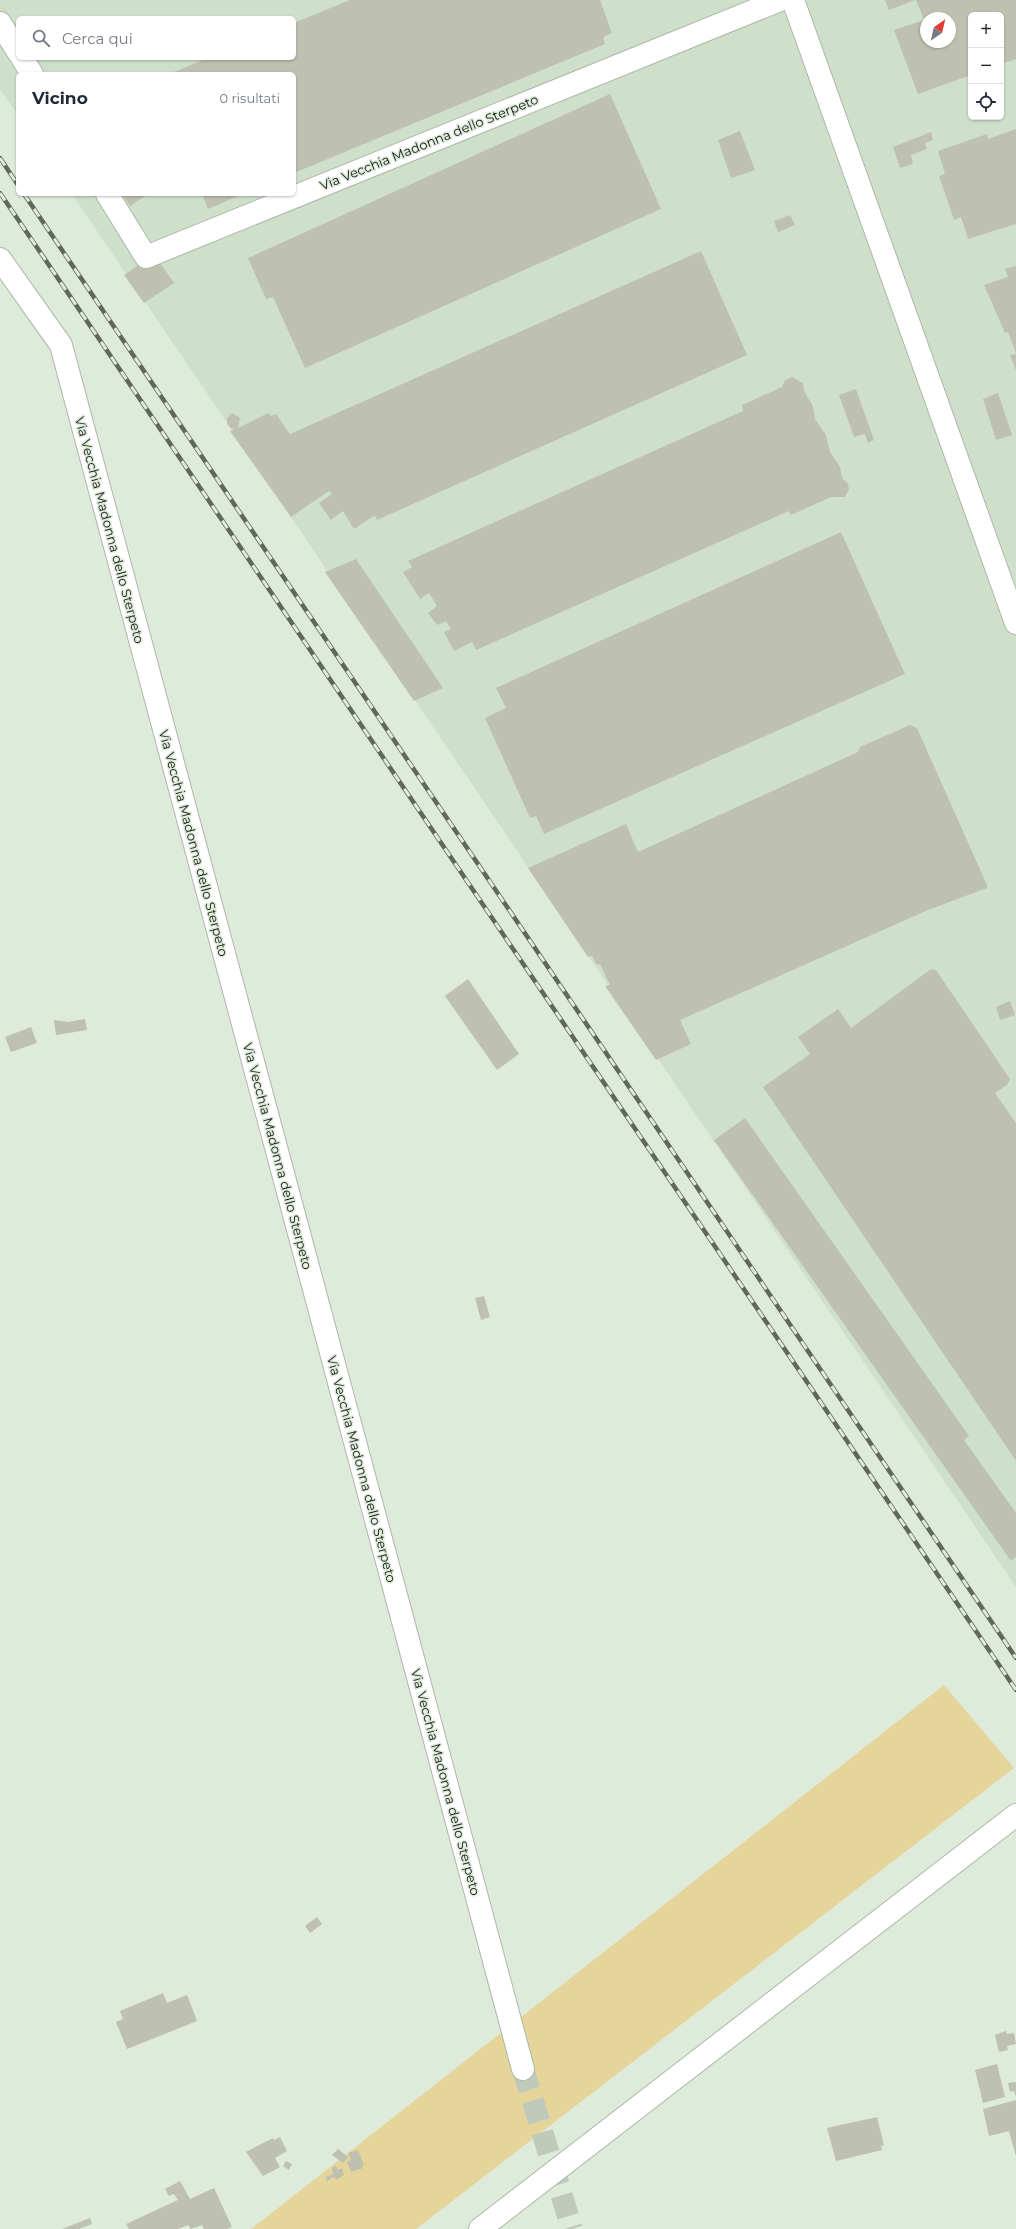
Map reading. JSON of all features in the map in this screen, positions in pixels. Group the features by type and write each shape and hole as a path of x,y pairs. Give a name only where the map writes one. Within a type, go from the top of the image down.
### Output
{"street":[{"name":"Via Vecchia Madonna dello Sterpeto","path":"108,196 146,257 780,0"},
{"path":"793,0 1016,623"},
{"path":"0,23 16,49"},
{"path":"23,60 31,72"},
{"name":"Via Vecchia Madonna dello Sterpeto","path":"0,259 61,345 523,2069"},
{"path":"480,2229 1016,1815"}],"shaded area":[{"path":"0,0 1016,0 1016,1587 73,196 296,196 296,72 16,72 16,112 0,89"},
{"path":"944,1685 1014,1768 416,2229 251,2229"}],"building":[{"path":"350,0 600,0 612,33 603,37 605,44 296,172 296,72 174,72 203,60 296,60 296,22"},
{"path":"885,0 915,0 889,10"},
{"path":"916,0 1016,0 1016,59 1004,63 1004,12 968,12 968,76 918,94 894,30 920,21 920,48 956,48 956,12 921,12"},
{"path":"610,94 661,209 305,368 273,297 266,299 248,258"},
{"path":"1016,129 1016,224 968,239 961,217 954,220 939,176 945,174 938,151 987,134 988,139"},
{"path":"740,131 755,170 731,178 718,140"},
{"path":"931,132 933,140 925,143 927,149 911,155 913,164 900,168 893,147"},
{"path":"123,196 145,196 130,206"},
{"path":"203,196 238,196 208,209"},
{"path":"790,215 795,225 778,232 774,221"},
{"path":"701,251 747,355 377,520 375,516 372,517 354,529 343,511 331,520 319,503 332,494 329,491 291,517 230,431 235,429 231,428 227,424 227,418 232,413 240,418 238,428 268,413 271,416 276,414 290,434"},
{"path":"154,254 174,283 144,303 124,275"},
{"path":"1016,266 1016,353 1008,332 1005,333 984,285 1008,277 1005,269"},
{"path":"1016,354 1016,371 1010,355"},
{"path":"792,377 803,383 804,391 813,406 815,419 826,435 830,452 840,467 842,478 848,484 849,489 845,497 831,497 791,515 789,511 476,650 472,642 454,651 444,632 451,629 446,621 437,625 428,613 437,606 429,593 420,599 403,572 412,567 408,561 743,411 742,405 782,387 785,380"},
{"path":"856,389 874,440 868,443 865,434 854,437 839,395"},
{"path":"998,393 1012,435 996,440 983,399"},
{"path":"841,532 905,674 544,834 536,816 530,818 485,718 506,708 496,688"},
{"path":"356,559 443,688 414,701 325,572"},
{"path":"910,725 917,728 987,885 987,888 928,910 680,1020 691,1044 656,1060 605,986 610,985 600,964 597,965 592,956 588,957 528,868 626,824 638,852 858,752 860,747"},
{"path":"931,969 936,970 1010,1079 1007,1085 995,1093 1016,1123 1016,1461 763,1087 810,1054 798,1037 838,1009 851,1028"},
{"path":"468,979 519,1054 497,1070 445,996"},
{"path":"1010,1001 1015,1015 1000,1020 996,1007"},
{"path":"85,1019 87,1030 56,1035 54,1020 68,1022"},
{"path":"31,1027 37,1043 11,1052 5,1037"},
{"path":"745,1118 969,1436 964,1440 1016,1513 1016,1557 1011,1561 714,1140"},
{"path":"484,1296 490,1317 481,1320 475,1298"},
{"path":"317,1917 322,1924 310,1933 305,1926"},
{"path":"163,1993 167,2003 187,1995 197,2021 127,2049 116,2022 123,2019 120,2011"},
{"path":"1006,2031 1007,2034 1014,2033 1016,2044 1007,2046 1008,2050 999,2052 995,2035"},
{"path":"997,2064 1005,2097 983,2103 975,2070"},
{"path":"1016,2082 1016,2097 1014,2091 1010,2092 1008,2083"},
{"path":"1016,2100 1016,2156 1009,2131 989,2136 983,2109"},
{"path":"877,2117 884,2145 881,2146 882,2150 836,2161 827,2128"},
{"path":"280,2137 287,2151 275,2158 280,2167 263,2176 246,2152 273,2138 274,2140"},
{"path":"338,2149 348,2157 343,2163 332,2155"},
{"path":"358,2150 364,2165 362,2166 363,2168 351,2172 347,2162 351,2160 348,2153"},
{"path":"286,2161 292,2164 289,2170 283,2166"},
{"path":"336,2166 338,2170 342,2168 344,2175 336,2180 334,2177 327,2181 326,2177 333,2174 332,2168"},
{"path":"180,2181 190,2199 214,2188 232,2227 227,2229 204,2229 202,2225 191,2229 188,2225 178,2229 129,2229 126,2224 178,2200 174,2194 169,2196 165,2189"},
{"path":"90,2218 92,2224 79,2229 62,2229"}],"tunnel":[{"path":"523,2069 572,2229"}],"railway":[{"path":"0,158 16,182"},
{"path":"0,193 1016,1690"},
{"path":"25,196 1016,1658"}]}
